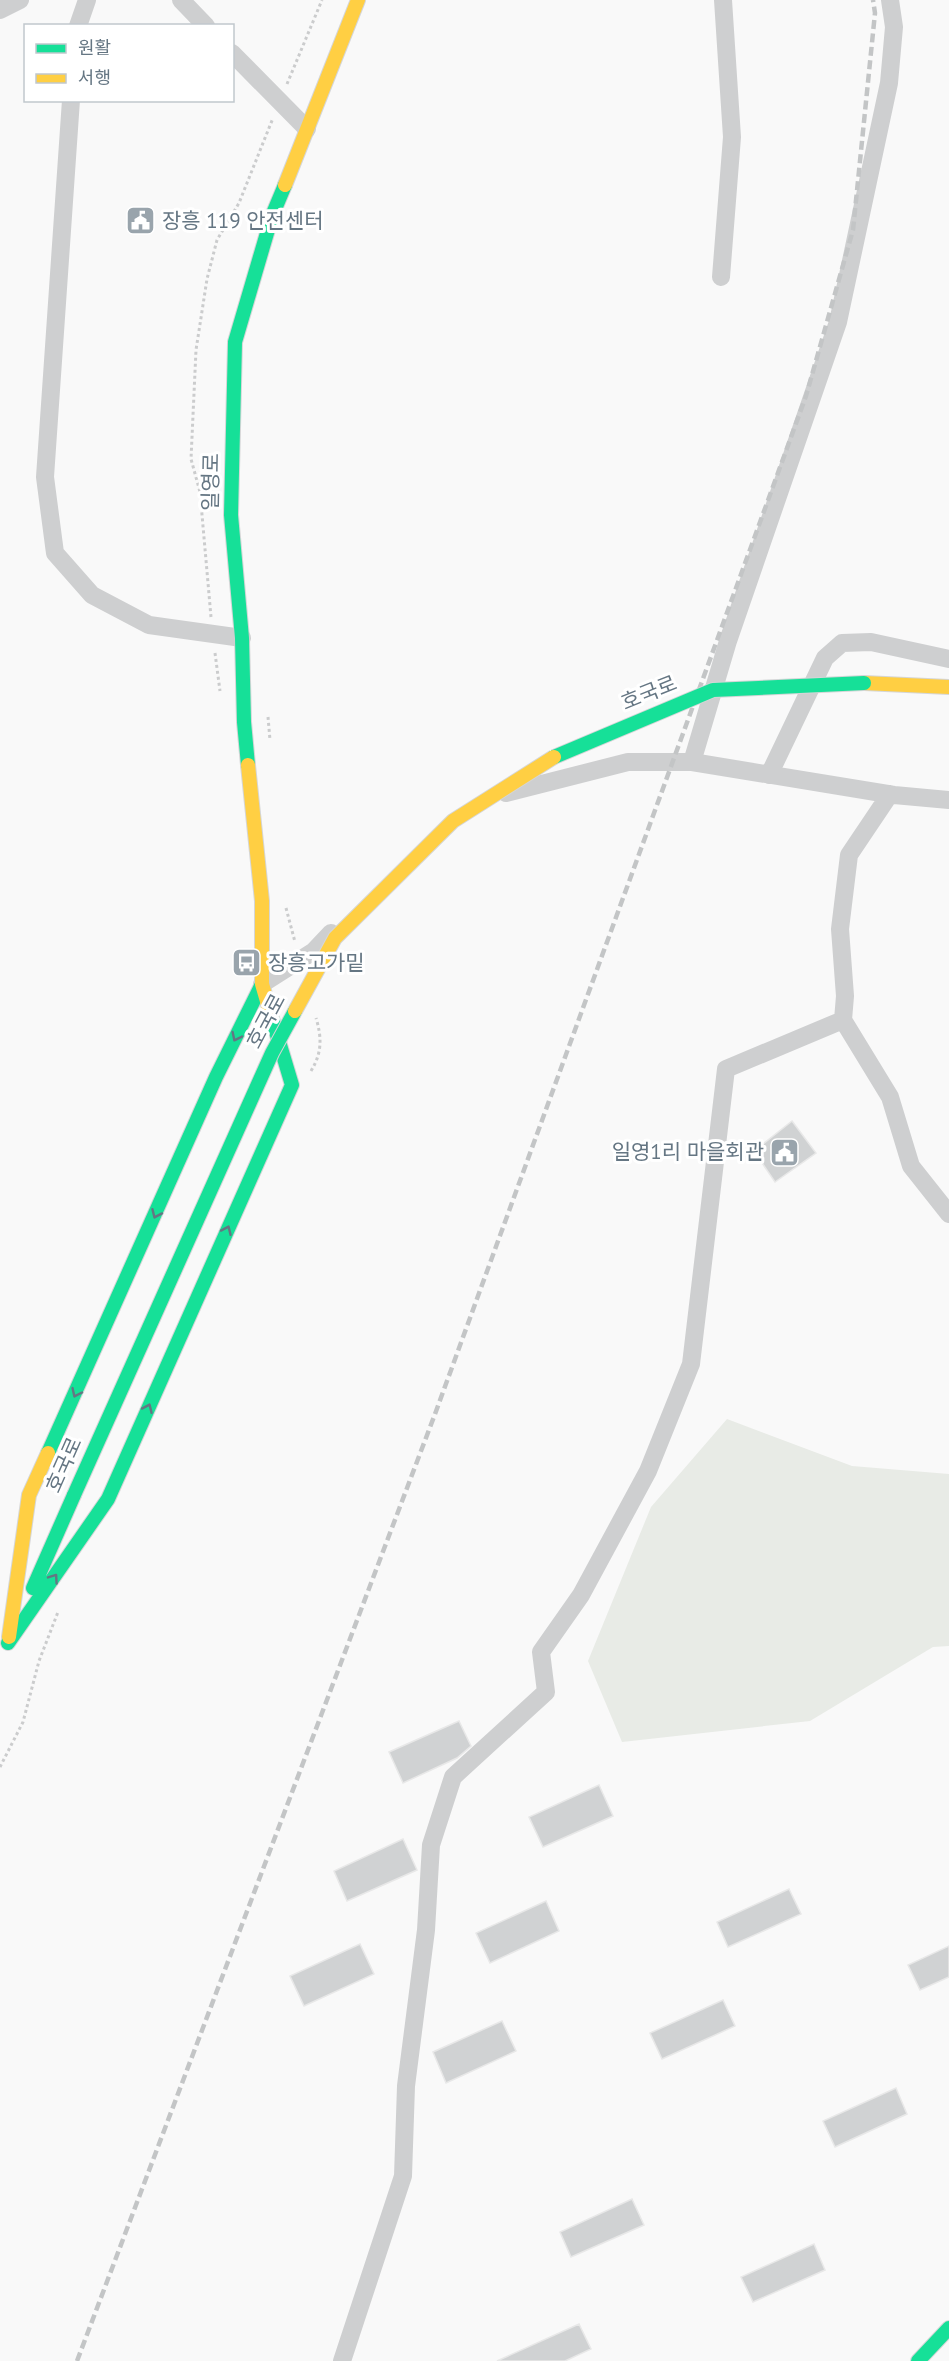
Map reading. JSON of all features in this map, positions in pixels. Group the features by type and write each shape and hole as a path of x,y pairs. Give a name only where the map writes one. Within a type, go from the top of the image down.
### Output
{"main road":[{"name":"일영로","path":"261,984 262,901 244,722 242,638 231,515 235,342 272,216 358,0"},
{"name":"호국로","path":"6,1648 272,1053 335,938 453,821 561,752 713,690 864,683 949,687"},
{"path":"6,1648 108,1499 292,1085 261,984"},
{"path":"6,1648 29,1496 216,1077 261,984"},
{"path":"918,2361 949,2328"}],"street":[{"path":"0,10 20,0"},
{"path":"79,24 87,0"},
{"path":"182,0 204,24"},
{"path":"721,277 732,137 723,0"},
{"path":"692,762 729,641 838,322 889,83 894,27 890,0"},
{"path":"234,55 307,129"},
{"path":"71,102 45,477 55,553 92,595 149,625 242,638"},
{"path":"769,775 825,658 842,643 871,642 949,659"},
{"path":"261,984 314,951 365,898 495,796 628,762 692,762 890,794 949,800"},
{"path":"890,794 849,855 840,928 845,996 843,1020 891,1097 911,1166 949,1214"},
{"path":"342,2361 403,2176 406,2085 426,1930 431,1845 453,1777 546,1692 541,1652 581,1595 648,1471 691,1364 726,1069 843,1020"}],"path":[{"path":"220,692 200,492 192,459 196,350 207,279 217,240 239,203 322,0"},
{"path":"267,716 271,751"},
{"path":"285,904 300,959"},
{"path":"308,1077 318,1060 321,1037 315,1015"},
{"path":"0,1767 23,1722 39,1661 60,1608"}],"shaded area":[{"path":"727,1419 852,1466 949,1474 949,1646 933,1647 810,1721 622,1742 588,1661 651,1507"}],"building":[{"name":"일영1리 마을회관","path":"792,1121 816,1153 775,1182 754,1151"},
{"path":"459,1721 471,1746 457,1758 403,1783 389,1752"},
{"path":"599,1785 613,1816 543,1847 529,1817"},
{"path":"403,1839 417,1870 347,1901 334,1871"},
{"path":"789,1889 801,1914 728,1947 717,1922"},
{"path":"546,1901 559,1931 490,1963 476,1933"},
{"path":"360,1944 374,1974 304,2006 290,1976"},
{"path":"949,1946 949,1977 920,1990 908,1965"},
{"path":"723,2000 735,2026 662,2059 650,2033"},
{"path":"502,2021 516,2051 446,2083 433,2052"},
{"path":"896,2088 907,2114 835,2147 823,2121"},
{"path":"632,2199 644,2225 571,2257 560,2232"},
{"path":"814,2244 825,2270 753,2302 741,2277"},
{"path":"579,2324 591,2349 565,2361 497,2361"}],"railway":[{"path":"77,2361 435,1414 806,396 853,230 875,13 873,0"}],"traffic: fast":[{"path":"248,765 244,722 242,638 231,515 235,342 272,216 285,185"},
{"path":"554,757 713,690 864,683"},
{"path":"48,1453 216,1077 262,984"},
{"path":"74,1495 272,1053 295,1011"},
{"path":"8,1643 108,1499 292,1085 271,1015"},
{"path":"33,1588 74,1495"},
{"path":"918,2361 949,2328"}],"traffic: slow":[{"path":"285,185 358,0"},
{"path":"864,683 949,687"},
{"path":"295,1011 335,938 453,821 554,757"},
{"path":"248,765 262,901 262,984 271,1015"},
{"path":"9,1637 29,1495 48,1453"}],"place":[{"name":"장흥 119 안전센터","path":"141,221"},
{"name":"장흥고가밑","path":"247,963"},
{"name":"일영1리 마을회관","path":"785,1152"}]}
